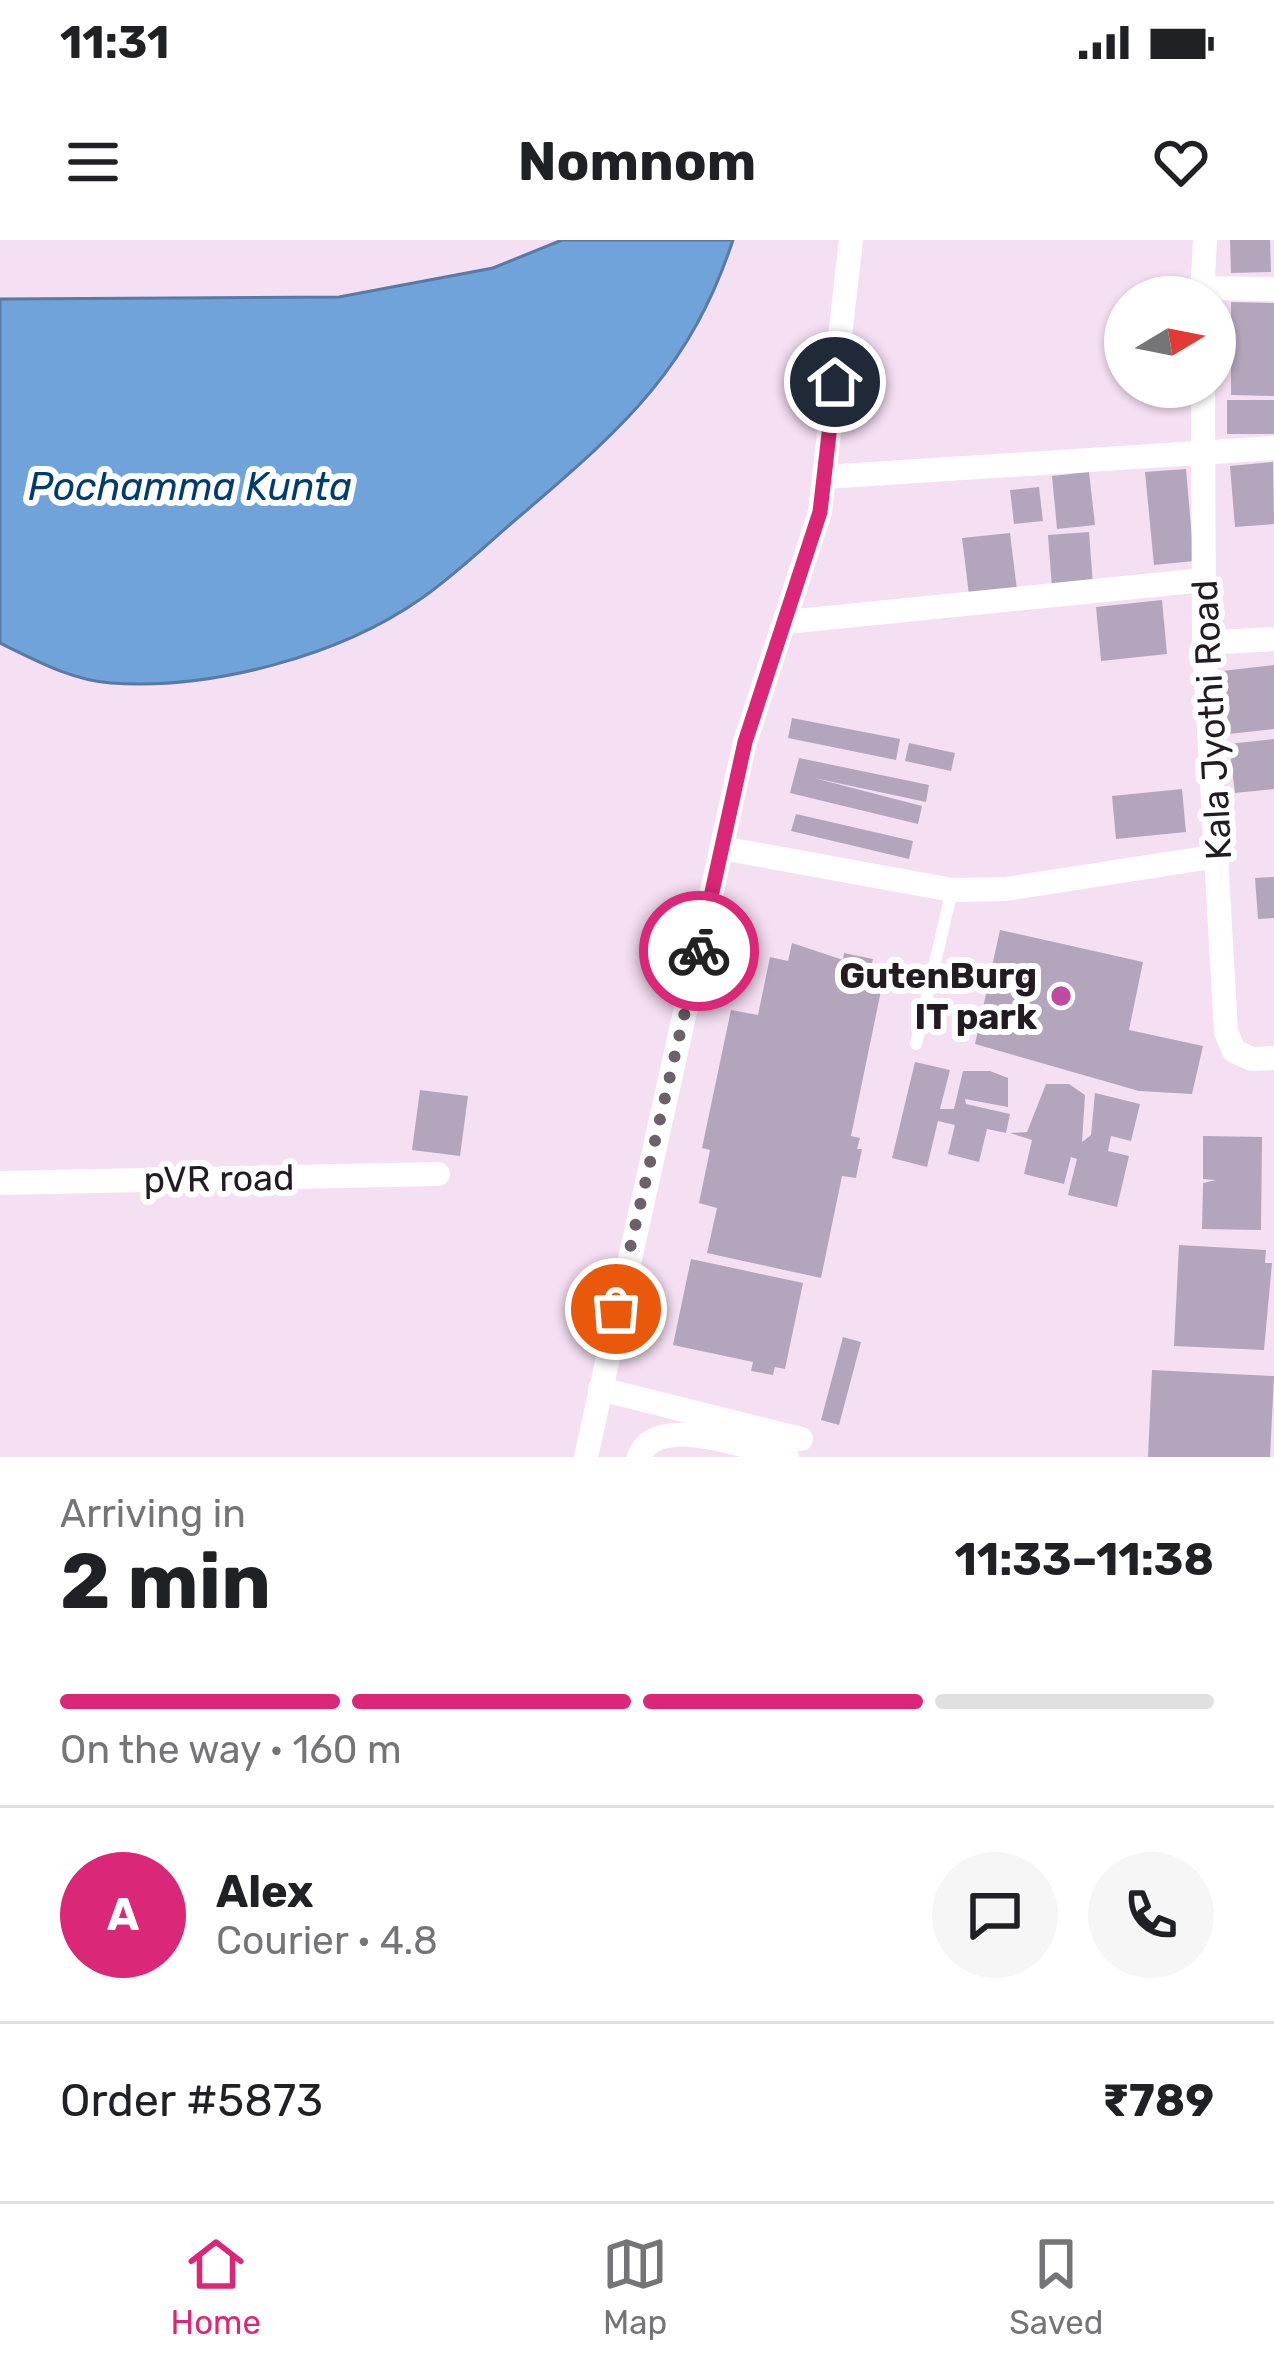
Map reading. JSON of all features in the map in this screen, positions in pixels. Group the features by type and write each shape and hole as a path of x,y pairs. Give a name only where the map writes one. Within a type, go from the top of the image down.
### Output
{"street":[{"path":"586,1457 745,742 820,512 851,240"},
{"path":"1203,276 1205,240"},
{"path":"1236,291 1274,289"},
{"name":"Kala Jyothi Road","path":"1203,408 1204,643 1226,1032 1234,1051 1252,1059 1274,1058"},
{"path":"825,477 1274,448"},
{"path":"786,622 1204,580"},
{"path":"1204,643 1274,639"},
{"path":"722,848 952,890 1006,889 1218,856"},
{"name":"pVR road","path":"0,1183 438,1174"},
{"path":"600,1389 794,1448"},
{"path":"639,1457 649,1440 671,1432 794,1448"}],"lane":[{"path":"916,1044 952,890"}],"water":[{"name":"Pochamma Kunta","path":"562,240 733,240 697,324 625,421 422,598 353,637 314,652 191,681 96,681 0,643 0,299 339,297 493,268"}],"building":[{"path":"1230,240 1270,240 1271,272 1231,273"},
{"path":"1236,302 1274,303 1274,396 1236,395"},
{"path":"1236,400 1274,400 1274,434 1227,434 1227,408 1236,408"},
{"path":"1273,462 1274,524 1235,527 1230,466"},
{"path":"1186,469 1194,561 1154,565 1145,472"},
{"path":"1089,472 1095,525 1057,529 1052,476"},
{"path":"1039,487 1043,521 1014,524 1010,490"},
{"path":"1089,532 1093,585 1052,588 1048,535"},
{"path":"1010,533 1017,590 969,595 962,538"},
{"path":"1162,600 1167,654 1101,661 1096,607"},
{"path":"1274,665 1274,729 1229,734 1222,671"},
{"path":"792,718 900,739 896,760 788,738"},
{"path":"1274,739 1274,789 1235,793 1229,744"},
{"path":"909,743 955,753 951,771 905,761"},
{"path":"799,758 929,785 926,802 814,778 922,806 918,824 790,793"},
{"path":"1182,789 1186,832 1116,839 1112,796"},
{"path":"796,814 913,841 909,859 791,831"},
{"path":"1274,877 1274,918 1258,919 1255,878"},
{"name":"GutenBurg IT park","path":"1000,930 1143,962 1129,1030 1203,1046 1192,1094 1139,1091 975,1044"},
{"path":"792,943 843,960 844,953 873,959 869,978 883,981 851,1136 860,1138 857,1149 862,1149 856,1178 842,1176 821,1278 707,1253 717,1208 699,1203 710,1150 702,1148 731,1010 758,1015 770,957 788,961"},
{"path":"915,1062 950,1070 940,1109 954,1109 963,1071 990,1071 1008,1078 1008,1107 965,1099 966,1104 1010,1114 1006,1133 987,1129 979,1162 948,1154 955,1125 938,1121 927,1167 892,1158"},
{"path":"1046,1084 1069,1084 1085,1095 1082,1142 1091,1135 1095,1093 1140,1104 1131,1141 1111,1136 1108,1151 1129,1156 1117,1207 1068,1195 1077,1159 1071,1157 1064,1184 1024,1174 1032,1140 1010,1133 1027,1132"},
{"path":"420,1090 468,1096 460,1156 412,1150"},
{"path":"1203,1136 1262,1137 1261,1230 1202,1229 1203,1183 1216,1180 1203,1179"},
{"path":"1179,1245 1266,1250 1265,1263 1272,1263 1264,1350 1174,1346"},
{"path":"691,1259 803,1283 785,1369 775,1367 773,1375 751,1371 753,1362 673,1345"},
{"path":"843,1337 861,1342 839,1425 821,1420"},
{"path":"1152,1370 1274,1376 1270,1457 1148,1457"}],"way so far":[{"path":"616,1309 699,951"}],"place":[{"name":"GutenBurg IT park","path":"1061,996"}],"route":[{"path":"699,951 745,742 820,512 835,382"}]}
